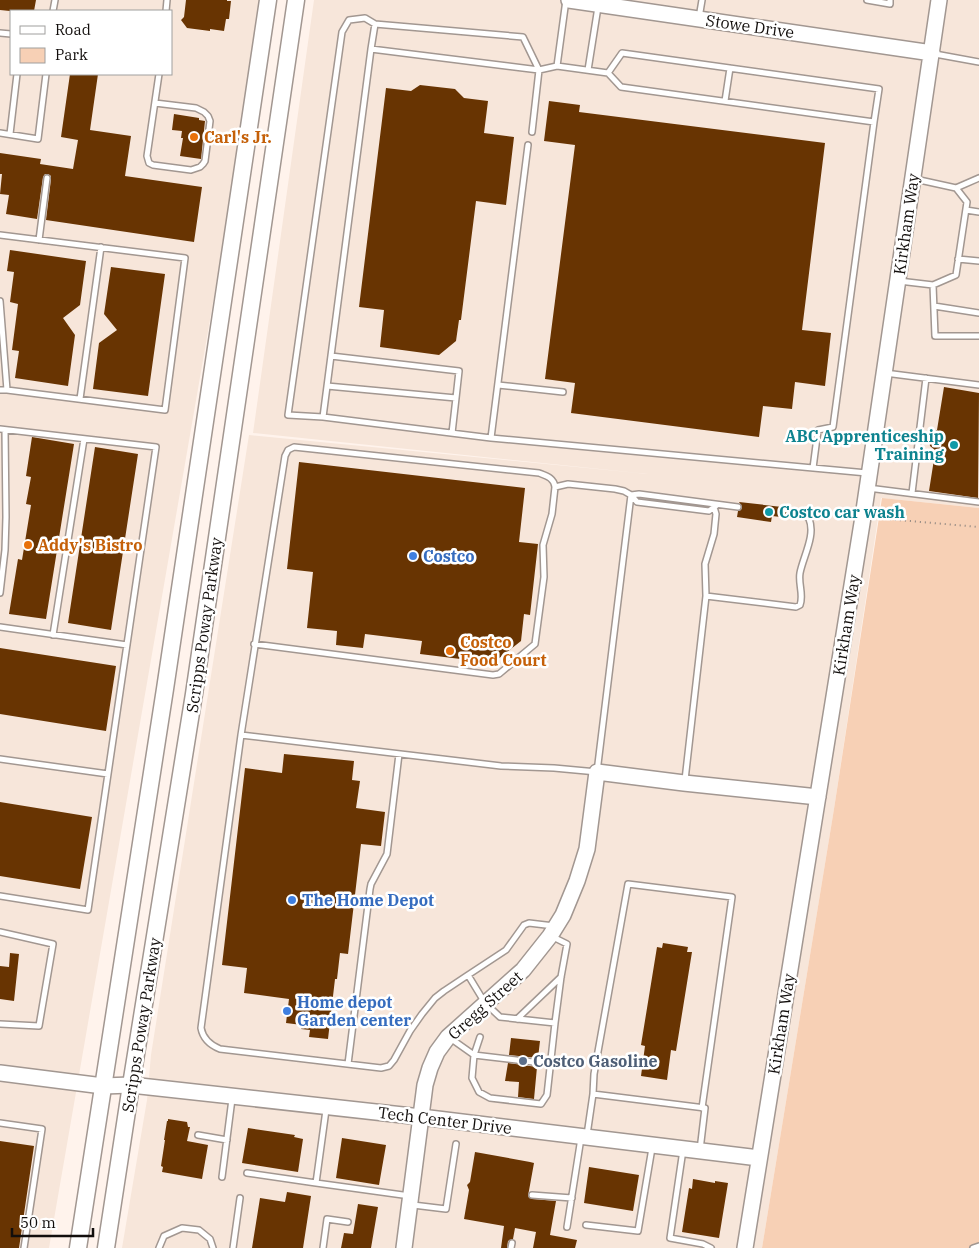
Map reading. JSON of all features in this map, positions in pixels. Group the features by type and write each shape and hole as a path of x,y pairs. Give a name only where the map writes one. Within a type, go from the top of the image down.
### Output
{"main road":[{"name":"Scripps Poway Parkway","path":"78,1248 268,0"},
{"name":"Scripps Poway Parkway","path":"106,1248 194,694 296,0"},
{"name":"Stowe Drive","path":"568,0 646,8 699,19 932,53"},
{"name":"Kirkham Way","path":"745,1248 869,481 939,0"},
{"path":"597,772 818,797"},
{"name":"Gregg Street","path":"404,1248 425,1085 430,1068 437,1052 448,1037 523,970 563,915 571,898 587,848 597,772"},
{"name":"Tech Center Drive","path":"0,1073 103,1086 131,1085 327,1106 759,1158"}],"lane":[{"path":"557,66 568,0"},
{"path":"699,19 702,0"},
{"path":"867,0 890,4 890,0"},
{"path":"588,70 598,4"},
{"path":"532,132 539,70 523,37 375,24 365,18 349,20 342,32 288,415 323,417 491,438 813,468 869,481 912,494 979,502"},
{"path":"323,417 375,24"},
{"path":"371,50 539,70 557,66 608,72 622,87 874,122"},
{"path":"608,72 622,53 879,89 833,427 818,430 813,468"},
{"path":"932,53 979,62"},
{"path":"725,101 730,68"},
{"path":"10,134 17,75"},
{"path":"0,133 38,139 46,75"},
{"path":"155,103 196,108 208,116 210,125 205,161 200,167 191,170 149,163 147,156 159,75"},
{"path":"491,438 528,145"},
{"path":"39,240 47,178"},
{"path":"913,179 956,188 979,178"},
{"path":"898,281 933,285 956,275 967,202 956,188"},
{"path":"966,210 979,212"},
{"path":"0,235 185,258 165,410 0,390"},
{"path":"80,399 101,247"},
{"path":"958,258 979,261"},
{"path":"933,285 934,336 979,336"},
{"path":"0,301 7,390"},
{"path":"934,306 979,313"},
{"path":"331,356 459,371 452,433"},
{"path":"884,373 979,386"},
{"path":"912,494 926,378"},
{"path":"498,385 563,392"},
{"path":"327,386 456,398"},
{"path":"0,593 5,550 6,517 2,430 156,447 88,910 0,896"},
{"path":"54,635 84,439"},
{"path":"254,644 493,675 499,674 535,644 544,577 543,546 552,514 554,482 539,474 294,447 288,450 285,456 254,644 201,1028 203,1035 212,1046 220,1049 380,1068 389,1066 410,1031 436,998 506,950 524,925 528,924 553,931 567,944 561,977 547,1095 541,1104 490,1098 479,1092 472,1078 474,1055 480,1037"},
{"path":"555,487 568,484 615,489 631,495 639,494 716,506 738,507"},
{"path":"241,735 500,766 597,772 631,495"},
{"path":"684,783 706,596 705,564 714,534 716,506"},
{"path":"706,596 796,607 800,605 802,601 800,575 809,545 811,527 809,519 805,515 800,514"},
{"path":"0,627 127,645"},
{"path":"348,1064 370,889 387,854 399,754"},
{"path":"0,759 108,774"},
{"path":"568,1227 593,1094 594,1074 628,884 732,897 702,1108"},
{"path":"0,932 53,944 39,1026 0,1024"},
{"path":"468,975 485,1003 500,1017 555,1023"},
{"path":"517,1019 561,977"},
{"path":"448,1037 474,1055 550,1064"},
{"path":"593,1094 705,1108 700,1151"},
{"path":"222,1177 232,1096"},
{"path":"316,1183 327,1106"},
{"path":"0,1123 42,1129 24,1248"},
{"path":"198,1135 227,1140"},
{"path":"247,1172 410,1200 446,1209 456,1144"},
{"path":"586,1225 638,1231 653,1145"},
{"path":"683,1149 670,1238 703,1244 712,1248"},
{"path":"532,1195 572,1198"},
{"path":"233,1248 240,1198"},
{"path":"323,1248 327,1219 348,1222"},
{"path":"159,1248 164,1236 182,1228 199,1230 210,1239 213,1248"},
{"path":"973,1248 979,1246"}],"path":[{"path":"863,517 979,527"}],"shaded area":[{"path":"0,0 260,0 233,187 49,1248 0,1248"},
{"path":"314,0 979,0 979,508 881,498 834,809 762,1248 122,1248 147,1100 151,1055 249,435 648,474 253,433"}],"green space":[{"path":"882,498 979,508 979,1248 762,1248 834,809"}],"building":[{"path":"0,0 36,0 34,10 0,10"},
{"path":"186,0 231,1 229,19 226,19 224,31 187,28 181,20 184,17"},
{"path":"70,75 98,75 90,130 131,136 125,176 202,187 194,242 46,220 51,179 51,176 48,174 45,174 43,177 37,219 6,214 9,195 0,194 2,174 0,174 0,153 41,159 40,164 73,169 78,140 61,137"},
{"path":"420,85 455,89 464,98 488,101 484,133 514,137 506,205 476,201 461,320 459,320 456,341 439,355 380,347 384,310 359,307 386,88 411,91"},
{"path":"549,101 580,105 579,112 825,143 802,330 831,333 825,386 795,382 792,409 763,406 759,437 571,413 575,383 545,379 575,145 544,141"},
{"name":"Carl's Jr.","path":"174,114 199,118 199,120 205,121 201,159 180,156 183,138 181,138 182,131 172,130"},
{"path":"10,250 86,261 80,305 63,318 75,335 68,386 15,378 19,351 12,350 18,304 10,302 14,272 7,271"},
{"path":"111,267 165,274 148,396 93,389 99,343 117,330 104,314"},
{"name":"ABC Apprenticeship Training","path":"944,387 979,393 978,498 929,491 935,450 930,446 929,439 930,435 937,430"},
{"path":"32,437 74,444 46,619 9,614 18,559 22,560 31,505 26,504 31,477 26,476"},
{"path":"95,447 138,454 111,630 68,623"},
{"name":"Costco","path":"299,462 525,488 519,542 538,544 530,615 524,614 521,641 493,663 420,654 422,641 365,634 363,648 336,645 337,631 307,628 313,572 287,569"},
{"name":"Costco car wash","path":"739,502 800,509 796,514 799,519 772,516 771,522 737,517 738,511 742,507"},
{"path":"0,648 116,666 106,731 0,714"},
{"name":"The Home Depot","path":"284,754 354,761 352,780 360,781 356,808 385,812 381,846 361,844 348,954 340,953 328,1039 309,1037 310,1030 301,1029 302,1025 286,1023 289,999 244,993 247,968 222,965 245,768 282,773"},
{"path":"0,802 92,817 80,889 0,876"},
{"path":"663,943 688,947 687,952 692,952 676,1051 671,1050 667,1080 641,1076 645,1046 641,1045 657,947 662,948"},
{"path":"10,953 19,954 14,1001 0,999 0,966 9,967"},
{"path":"511,1038 540,1041 538,1058 509,1055"},
{"path":"508,1063 537,1067 534,1099 518,1097 519,1082 505,1081"},
{"path":"168,1119 187,1122 188,1127 190,1127 187,1141 208,1145 202,1179 162,1172 163,1167 161,1166"},
{"path":"248,1128 295,1135 294,1137 303,1139 298,1172 242,1163"},
{"path":"342,1138 386,1145 379,1185 336,1178"},
{"path":"0,1141 34,1146 19,1248 0,1248"},
{"path":"475,1152 534,1163 528,1196 532,1199 556,1201 550,1235 577,1240 575,1248 533,1248 536,1232 515,1228 513,1239 508,1241 507,1248 501,1248 504,1226 464,1219 469,1190 467,1185 470,1182"},
{"path":"589,1167 639,1175 633,1211 584,1203"},
{"path":"693,1179 728,1183 719,1238 682,1232 689,1188 692,1189"},
{"path":"287,1192 311,1196 303,1248 252,1248 260,1198 285,1202"},
{"path":"358,1204 378,1207 371,1248 341,1248 344,1233 353,1234"}],"place":[{"name":"Carl's Jr.","path":"194,137"},
{"name":"ABC Apprenticeship Training","path":"954,445"},
{"name":"Costco car wash","path":"769,512"},
{"name":"Addy's Bistro","path":"28,545"},
{"name":"Costco","path":"413,556"},
{"name":"Costco Food Court","path":"450,651"},
{"name":"The Home Depot","path":"292,900"},
{"name":"Home depot Garden center","path":"287,1011"},
{"name":"Costco Gasoline","path":"523,1061"}]}
